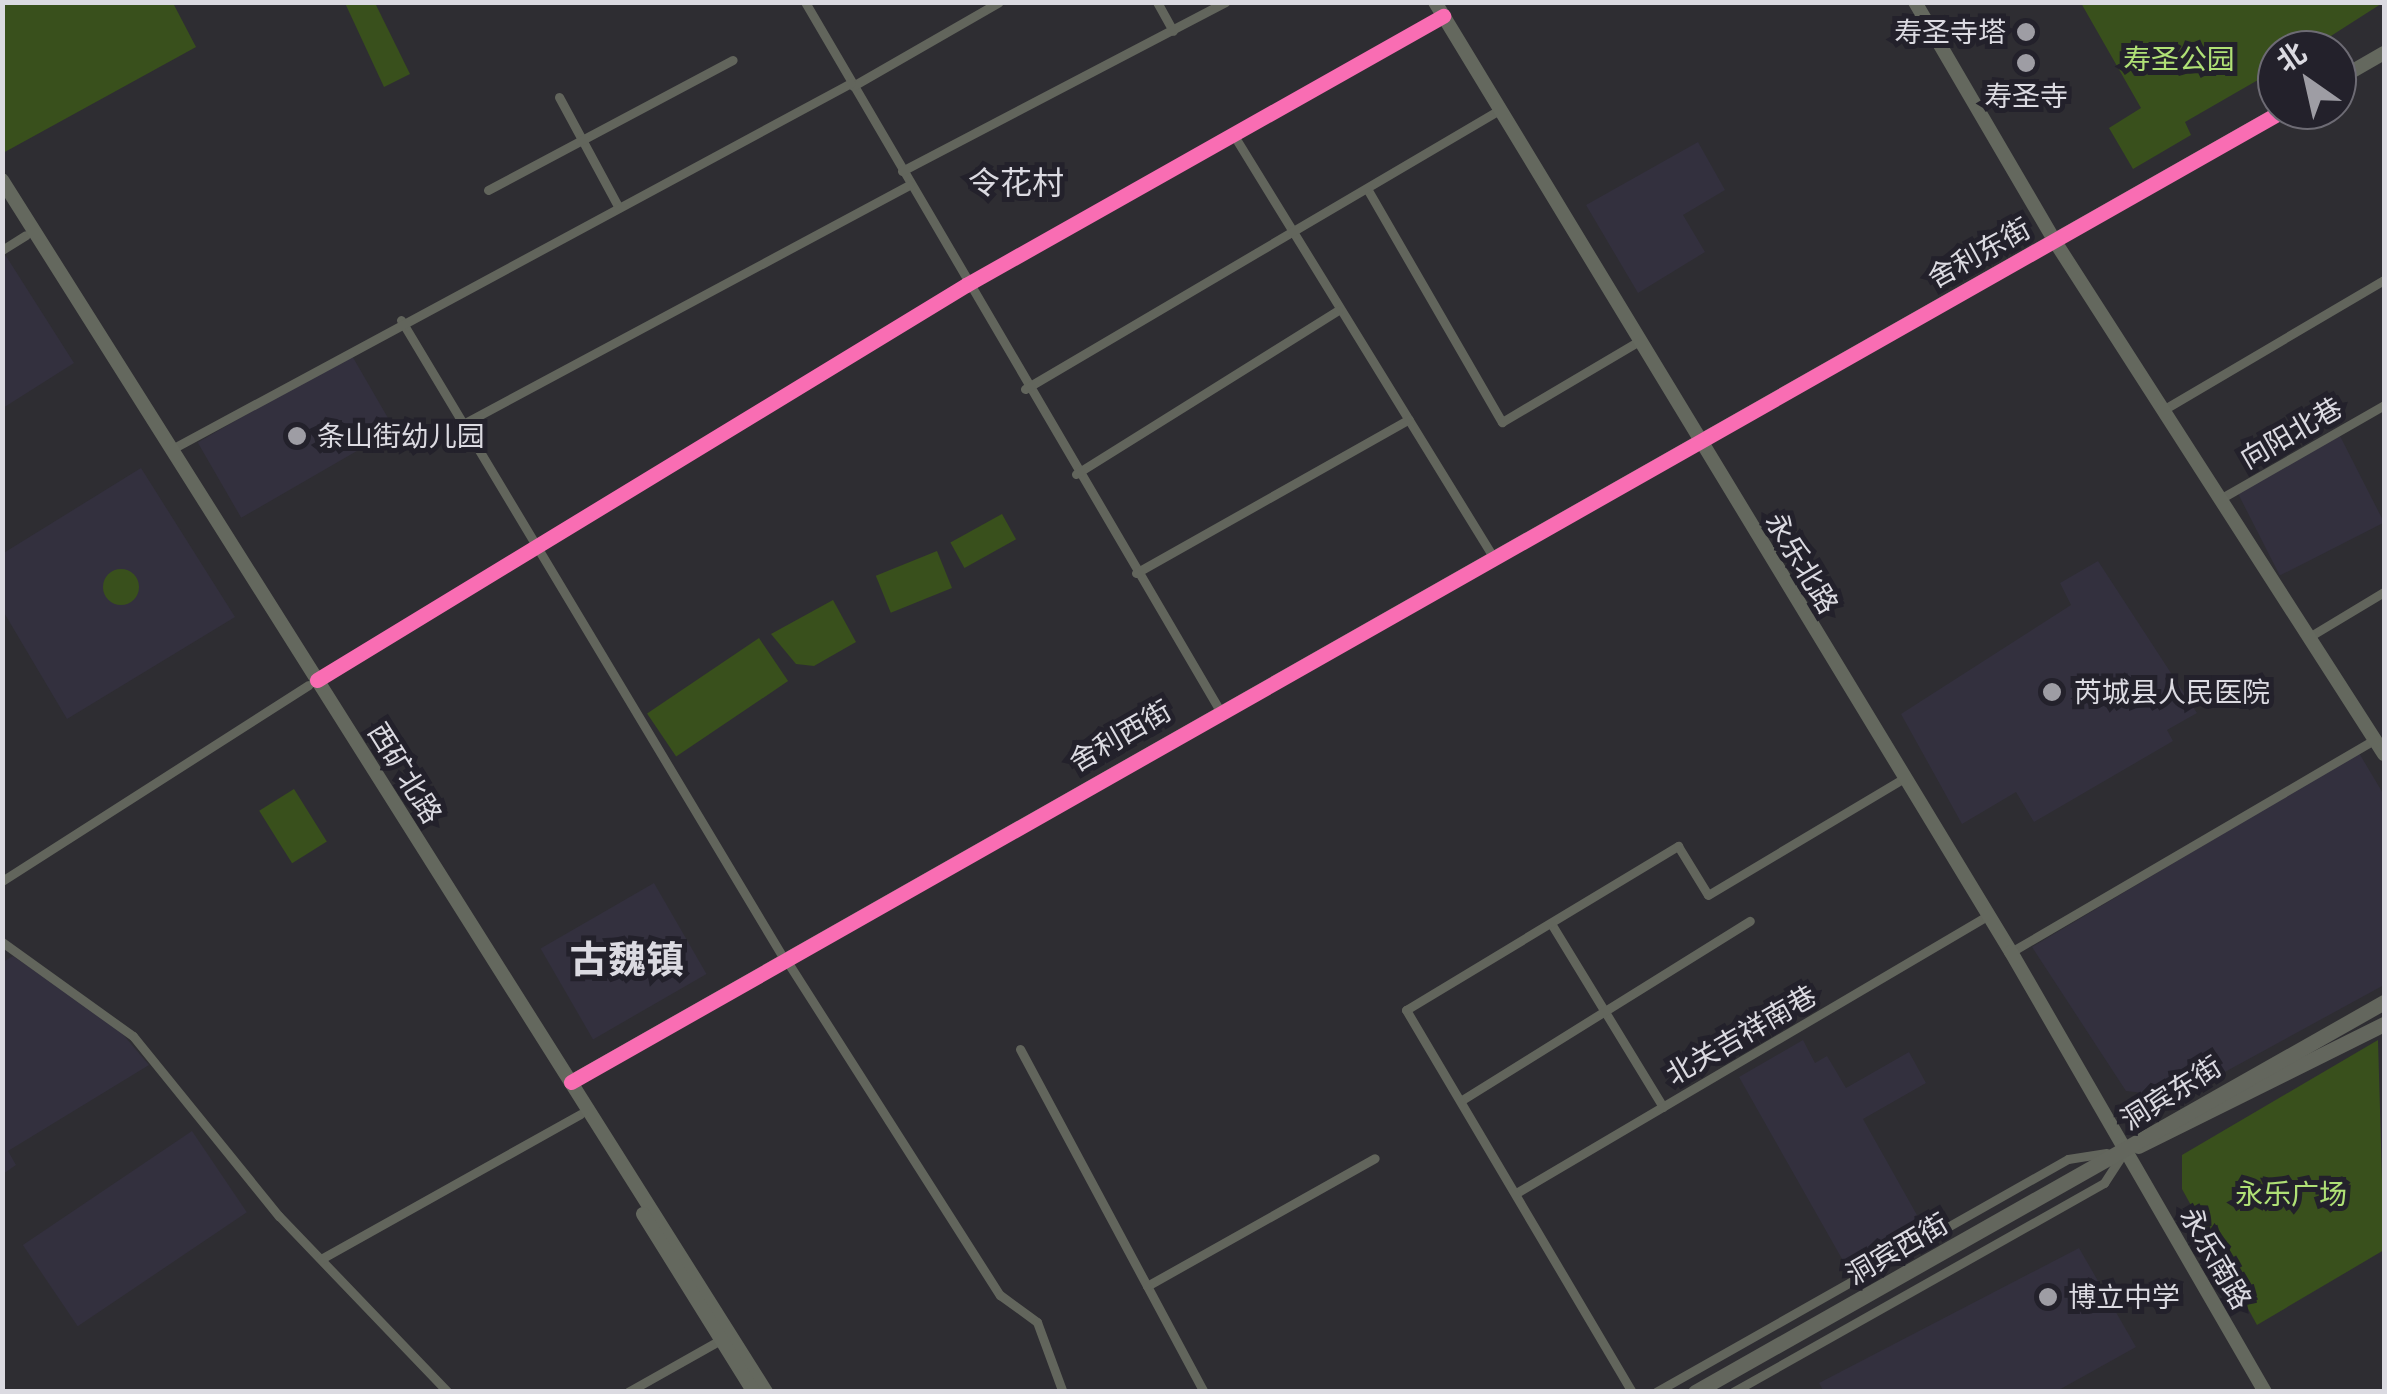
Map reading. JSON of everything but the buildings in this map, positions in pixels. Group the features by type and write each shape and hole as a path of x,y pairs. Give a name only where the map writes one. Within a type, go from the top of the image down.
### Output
{"main road":[{"path":"1915,2 2054,240 2384,754"},
{"name":"永乐北路","path":"1439,9 2011,952 2125,1150"},
{"path":"2357,69 2384,53"},
{"name":"舍利东街","path":"1698,440 2257,125"},
{"name":"西矿北路","path":"2,180 754,1392"},
{"name":"西矿北路","path":"2,198 766,1392"},
{"name":"舍利西街","path":"571,1082 1219,709 1698,440"},
{"name":"洞宾东街","path":"2125,1150 2171,1116 2384,1002"},
{"name":"洞宾东街","path":"2125,1150 2180,1133 2384,1024"},
{"name":"洞宾西街","path":"1696,1392 2125,1150"},
{"name":"永乐南路","path":"2125,1150 2264,1392"}],"street":[{"path":"805,2 1025,388 1219,709"},
{"path":"172,449 402,320 852,84 999,2"},
{"path":"1157,2 1173,31"},
{"path":"902,171 1225,2"},
{"path":"2,880 313,682 966,285 1234,134 1439,9"},
{"path":"488,190 733,60"},
{"path":"560,97 618,206"},
{"path":"1025,388 1369,192 1499,110"},
{"path":"1234,134 1338,310 1492,555"},
{"path":"465,423 909,185"},
{"path":"1369,192 1502,422 1639,342"},
{"path":"2,250 26,236"},
{"path":"2164,410 2384,280"},
{"path":"1076,474 1338,310"},
{"path":"402,320 542,546 784,959 1000,1295 1038,1322 1062,1390"},
{"name":"向阳北巷","path":"2220,499 2384,405"},
{"path":"1136,574 1409,419"},
{"path":"2309,637 2384,592"},
{"path":"2011,952 2375,739"},
{"path":"1632,1392 1518,1192 1406,1010 1678,846 1708,895 1904,778"},
{"name":"北关吉祥南巷","path":"1518,1192 1988,916"},
{"path":"1462,1100 1750,921"},
{"path":"1552,925 1663,1107"},
{"path":"2,942 122,1025 321,1259 448,1392"},
{"path":"1020,1049 1204,1392"},
{"path":"321,1259 580,1114"},
{"path":"1656,1392 2068,1159 2125,1150"},
{"path":"1733,1392 2104,1183 2125,1150"},
{"path":"1147,1286 1375,1158"},
{"path":"628,1392 722,1339"}],"shaded area":[{"path":"1698,142 1725,190 1683,215 1705,252 1638,293 1586,205"},
{"path":"6,256 74,363 3,408 2,258"},
{"name":"条山街幼儿园","path":"351,354 395,429 241,518 198,442"},
{"path":"2340,436 2384,522 2280,576 2236,489"},
{"path":"141,468 235,617 67,719 3,611 2,554"},
{"name":"芮城县人民医院","path":"2098,561 2197,713 2167,730 2173,741 2034,822 2016,792 1962,824 1901,714 2071,605 2060,583"},
{"path":"2359,753 2384,795 2384,985 2179,1097 2126,1091 2032,947"},
{"path":"654,883 706,974 593,1039 541,948"},
{"path":"13,956 115,1025 149,1065 8,1151 16,1165 3,1174 3,962"},
{"path":"1803,1040 1815,1063 1827,1056 1846,1088 1909,1052 1926,1083 1863,1119 1922,1224 1846,1266 1739,1077"},
{"path":"192,1131 247,1212 78,1326 23,1245"},
{"name":"博立中学","path":"2079,1248 2136,1347 2057,1391 1824,1392 1819,1383"}],"green space":[{"path":"3,2 173,3 196,47 3,153"},
{"name":"寿圣公园","path":"2384,2 2340,30 2257,30 2257,81 2185,122 2191,135 2133,169 2109,128 2141,108 2081,3"},
{"path":"345,3 375,3 410,74 384,87"},
{"path":"1002,514 1016,539 964,568 950,543"},
{"path":"937,551 952,588 891,613 876,576"},
{"path":"121,569 133,575 139,587 133,599 121,605 109,599 103,587 109,575"},
{"path":"833,600 856,642 814,666 796,664 771,634"},
{"path":"759,638 788,681 676,757 647,713"},
{"path":"294,789 327,842 292,863 259,811"},
{"name":"永乐广场","path":"2378,1040 2384,1250 2257,1325 2182,1189 2182,1155"}],"cycle path":[{"path":"317,680 966,285 1443,16"},
{"path":"571,1082 2257,125"}],"place":[{"name":"寿圣寺塔","path":"2026,32"},
{"name":"寿圣寺","path":"2026,63"},
{"name":"条山街幼儿园","path":"297,436"},
{"name":"芮城县人民医院","path":"2052,692"},
{"name":"博立中学","path":"2048,1297"}],"district":[{"name":"令花村","path":"1016,182"},
{"name":"古魏镇","path":"627,959"}]}
